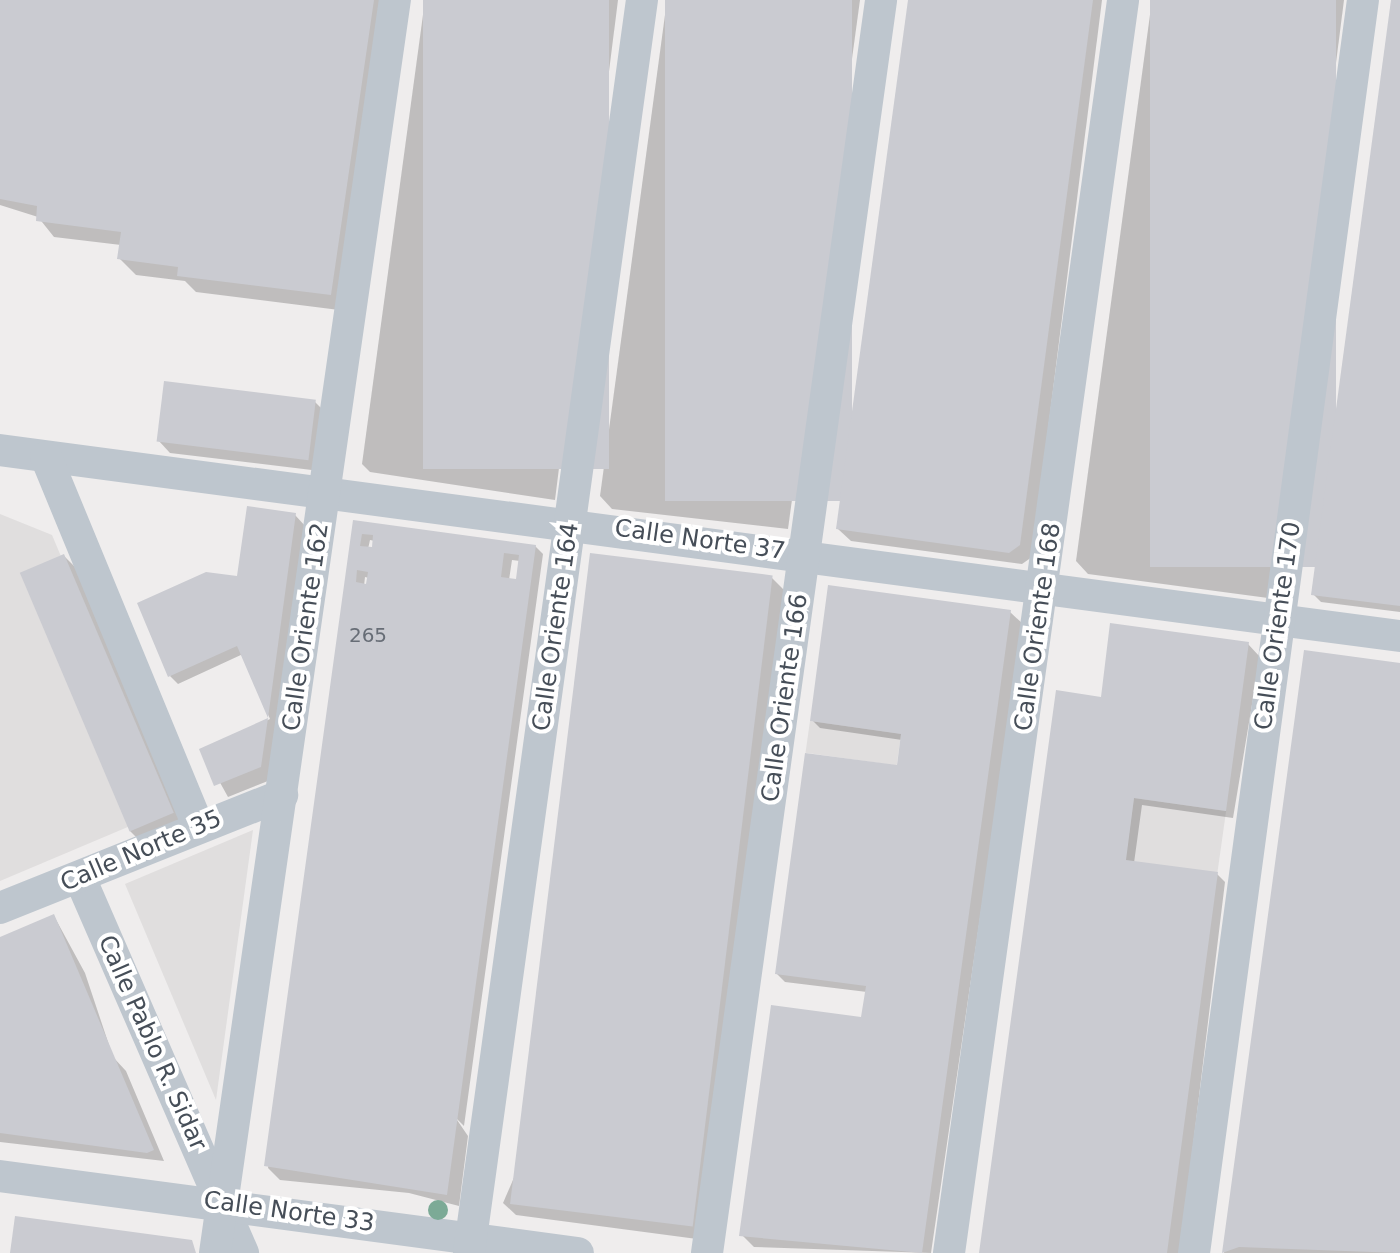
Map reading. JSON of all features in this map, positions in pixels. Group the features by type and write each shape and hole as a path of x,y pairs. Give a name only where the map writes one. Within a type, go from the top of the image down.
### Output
{"street":[{"name":"Calle Oriente 162","path":"215,1253 395,0"},
{"name":"Calle Oriente 164","path":"470,1245 642,0"},
{"name":"Calle Oriente 166","path":"707,1253 881,0"},
{"name":"Calle Oriente 168","path":"949,1253 1044,587 1123,0"},
{"name":"Calle Oriente 170","path":"1194,1253 1363,0"},
{"name":"Calle Norte 37","path":"0,450 325,495 570,522 1400,636"},
{"path":"46,457 198,825"},
{"name":"Calle Norte 35","path":"0,908 80,878 198,825 282,795"},
{"name":"Calle Pablo R. Sidar","path":"80,878 243,1253"},
{"name":"Calle Norte 33","path":"0,1176 222,1203 470,1245 578,1253"}],"shaded area":[{"path":"0,514 52,535 168,810 0,881"},
{"path":"810,721 901,734 897,765 806,753"},
{"path":"1134,798 1226,811 1217,873 1125,860"},
{"path":"253,830 216,1100 125,884"}],"building":[{"path":"0,0 374,0 331,295 177,276 178,267 117,259 121,232 36,221 37,206 0,199"},
{"path":"423,0 609,0 609,469 423,469"},
{"path":"665,0 852,0 852,501 665,501"},
{"path":"908,0 1093,0 1020,545 1009,553 836,529"},
{"path":"1150,0 1336,0 1336,567 1150,567"},
{"path":"1391,0 1400,0 1400,606 1311,595"},
{"path":"164,381 316,400 308,460 157,442"},
{"path":"247,506 296,513 268,718 237,646 168,677 137,603 206,572 237,576"},
{"path":"353,520 536,545 447,1195 264,1166","holes":["362,534 373,535 372,547 360,546","504,553 519,555 516,579 501,577","357,570 368,572 366,584 356,582"]},
{"path":"590,553 773,575 693,1227 510,1204"},
{"path":"64,554 174,813 130,831 20,573"},
{"path":"828,585 1011,610 922,1253 739,1236 771,1005 861,1017 866,986 775,974 805,753 897,765 901,734 810,721"},
{"path":"1110,623 1249,642 1226,811 1134,798 1126,860 1218,872 1167,1253 979,1253 1056,690 1101,697"},
{"path":"1304,650 1400,663 1400,1253 1239,1247 1222,1253"},
{"path":"268,718 261,767 214,786 199,749"},
{"path":"54,914 154,1150 147,1153 0,1133 0,937"},
{"path":"15,1216 192,1240 196,1253 10,1253"}]}
